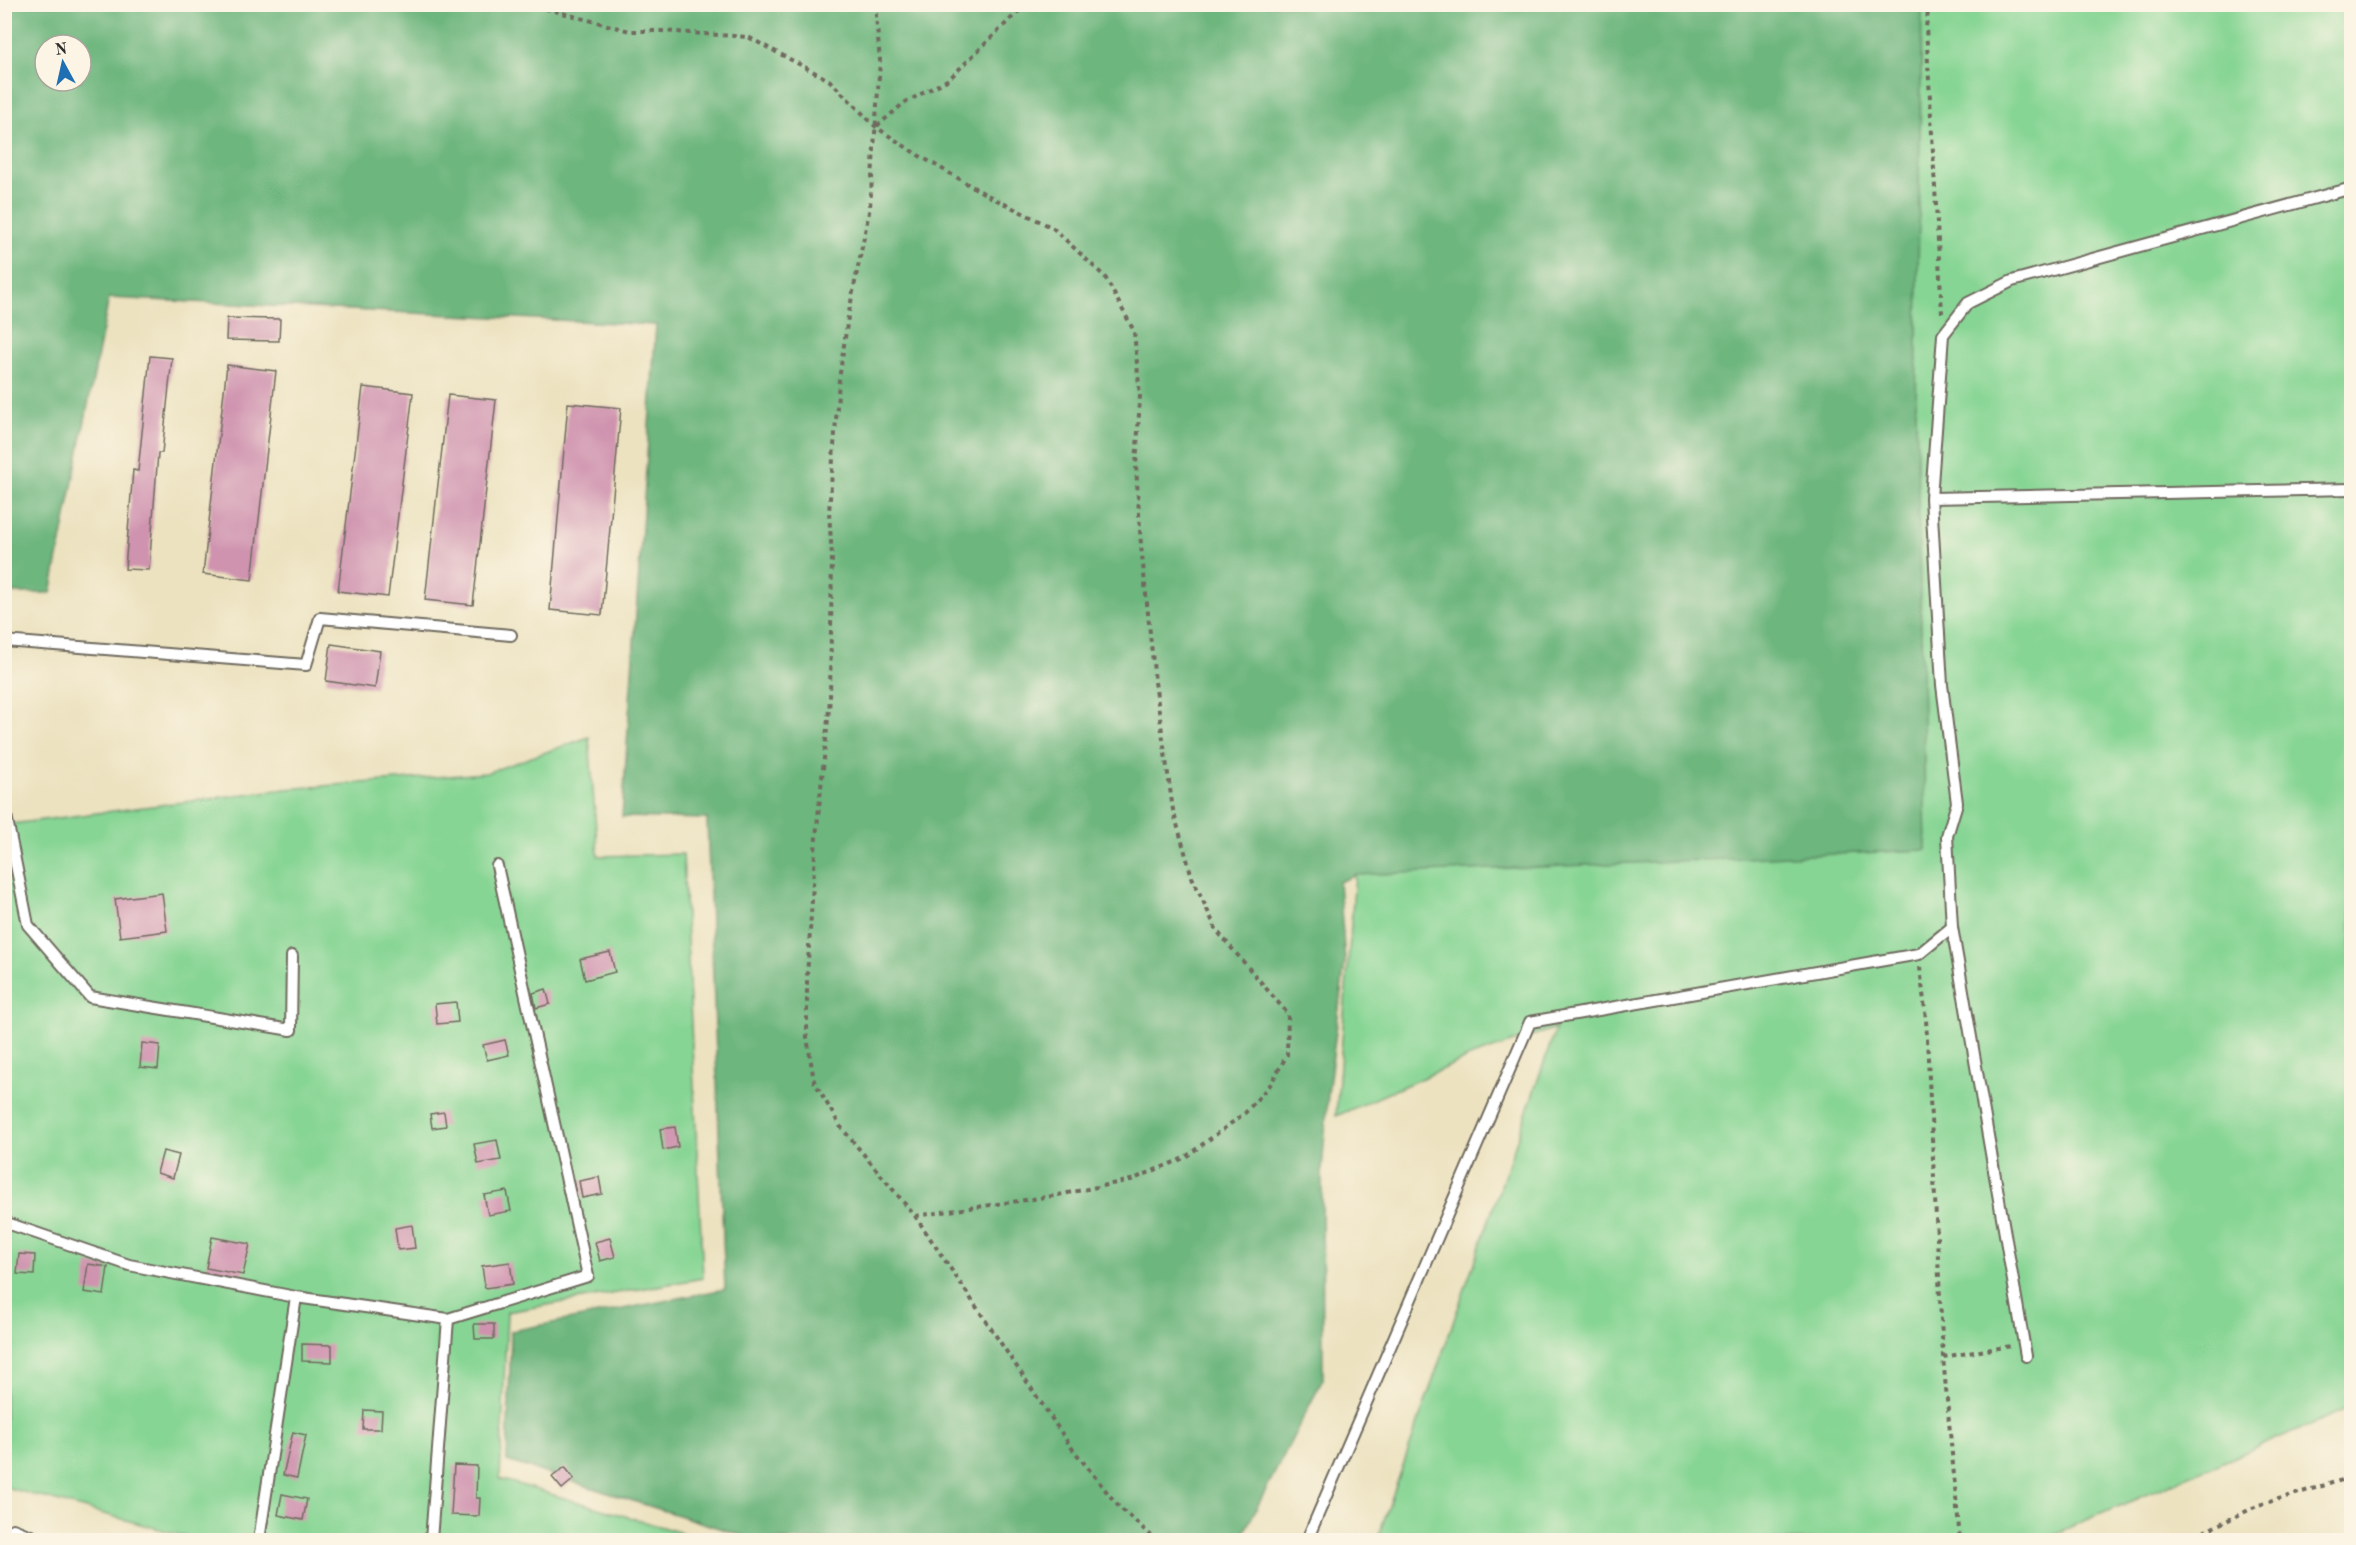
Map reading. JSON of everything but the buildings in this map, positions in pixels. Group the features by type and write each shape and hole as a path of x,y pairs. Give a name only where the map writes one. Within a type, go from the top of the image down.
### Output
{"lane":[{"path":"2026,1356 1952,927 1947,836 1957,803 1942,685 1931,498 1943,335 1968,303 2012,281 2352,188"},
{"path":"1931,498 2352,489"},
{"path":"4,641 306,665 320,618 511,635"},
{"path":"4,805 28,926 90,997 291,1030 292,956"},
{"path":"4,1222 129,1265 296,1297 448,1319 588,1276 497,866"},
{"path":"1307,1540 1530,1022 1919,954 1952,927"},
{"path":"259,1540 296,1297"},
{"path":"431,1540 448,1319"},
{"path":"13,1529 41,1540"}],"path":[{"path":"528,4 630,31 748,37 829,80 876,127 918,155 987,195 1053,228 1106,277 1134,331 1140,396 1136,466 1141,545 1155,682 1173,810 1192,877 1217,931 1288,1014 1287,1055 1270,1085 1245,1113 1184,1158 1131,1180 1053,1196 915,1216"},
{"path":"875,4 880,61 870,207 838,380 829,500 832,557 830,699 816,837 808,954 807,1037 814,1081 840,1126 915,1216 1071,1447 1119,1507 1156,1540"},
{"path":"876,127 904,103 949,80 1026,4"},
{"path":"1929,4 1926,27 1943,335"},
{"path":"1919,954 1926,1019 1943,1357 1960,1540"},
{"path":"1943,1357 2024,1344"},
{"path":"2187,1540 2259,1505 2352,1477"}],"green space":[{"path":"5,5 1922,5 1916,409 1926,850 1356,875 1339,882 1345,961 1328,1094 1322,1171 1323,1379 1240,1540 751,1540 507,1461 511,1331 725,1289 707,819 622,817 656,325 109,298 51,593 5,593"},
{"path":"1366,5 2351,5 2351,1407 2040,1540 1377,1540 1556,1028 1472,1056 1336,1116 1355,875"},
{"path":"589,737 598,856 683,854 703,1278 507,1312 500,1479 706,1540 199,1540 5,1487 4,825 285,789 486,773"}]}
